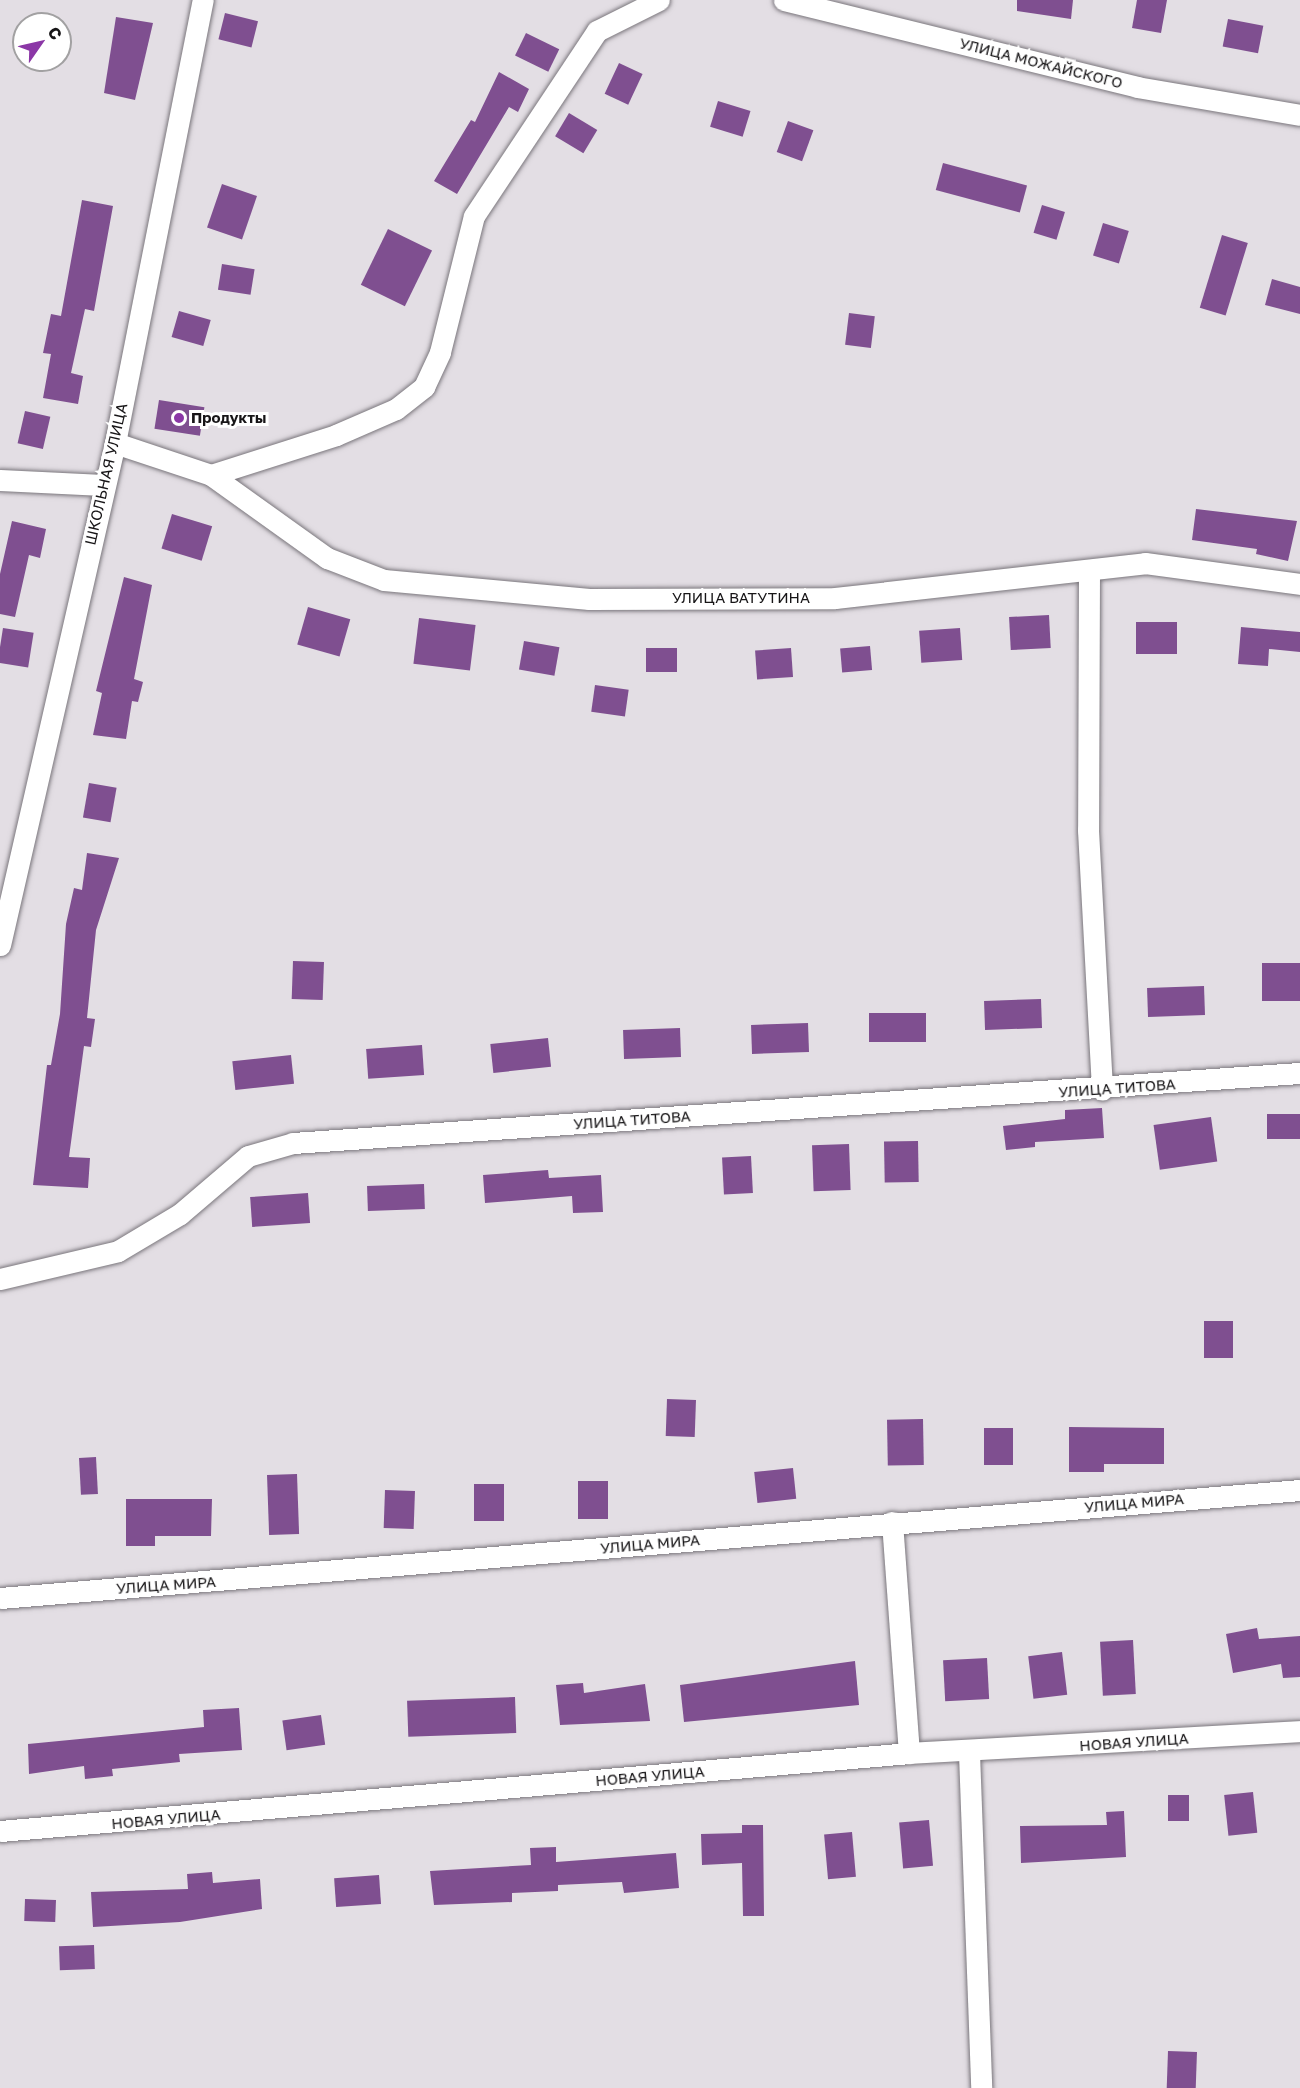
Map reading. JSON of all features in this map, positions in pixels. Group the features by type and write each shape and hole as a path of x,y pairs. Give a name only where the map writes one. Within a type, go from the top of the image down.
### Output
{"street":[{"name":"ШКОЛЬНАЯ УЛИЦА","path":"0,945 103,485 115,443 203,0"},
{"path":"211,475 336,435 396,409 424,387 440,352 474,216 597,31 659,0"},
{"name":"УЛИЦА МОЖАЙСКОГО","path":"784,0 1137,87 1300,115"},
{"name":"УЛИЦА ВАТУТИНА","path":"115,443 211,475 327,558 384,580 589,599 823,598 1089,572 1145,563 1300,584"},
{"path":"0,480 103,485"},
{"path":"1089,572 1088,830 1102,1090"},
{"name":"УЛИЦА ТИТОВА","path":"0,1280 118,1251 180,1214 248,1156 293,1143 1102,1090 1300,1073"},
{"name":"УЛИЦА МИРА","path":"0,1598 892,1522 1300,1490"},
{"path":"892,1522 909,1753"},
{"name":"НОВАЯ УЛИЦА","path":"0,1831 909,1753 969,1753 1300,1731"},
{"path":"969,1753 981,2088"}],"building":[{"path":"1017,0 1073,0 1071,19 1017,11"},
{"path":"1137,0 1167,0 1161,33 1132,28"},
{"path":"225,13 258,21 251,47 218,39"},
{"path":"116,17 153,23 135,100 104,93"},
{"path":"1228,19 1263,26 1258,53 1223,46"},
{"path":"526,33 559,49 548,72 515,55"},
{"path":"619,63 643,74 628,105 605,94"},
{"path":"499,72 529,89 518,112 509,107 457,194 434,181 471,120 475,122"},
{"path":"718,101 751,111 743,137 710,127"},
{"path":"569,113 597,130 583,153 555,136"},
{"path":"788,121 813,130 802,161 777,152"},
{"path":"943,163 1027,186 1020,213 936,190"},
{"path":"222,184 257,196 242,240 207,227"},
{"path":"82,200 113,206 94,311 85,309 71,373 83,376 78,404 43,398 51,354 43,353 51,314 61,316"},
{"path":"1042,205 1065,212 1056,240 1034,233"},
{"path":"1103,223 1129,231 1119,263 1093,256"},
{"path":"388,229 432,250 405,306 361,285"},
{"path":"1222,235 1248,243 1226,316 1200,308"},
{"path":"222,264 255,269 251,295 218,290"},
{"path":"1272,279 1300,287 1300,314 1265,305"},
{"path":"179,311 211,320 203,346 172,337"},
{"path":"849,313 875,316 871,348 845,345"},
{"name":"Продукты","path":"159,400 204,407 200,436 154,429"},
{"path":"25,411 50,417 43,449 18,443"},
{"path":"1196,509 1297,521 1288,561 1256,554 1257,549 1192,540"},
{"path":"172,514 212,526 202,561 161,548"},
{"path":"12,521 46,529 40,558 29,555 15,617 0,614 0,574"},
{"path":"124,577 152,585 134,679 143,682 138,702 132,701 126,739 93,735 102,693 96,691"},
{"path":"308,607 350,619 340,657 297,644"},
{"path":"1049,615 1051,648 1011,650 1009,617"},
{"path":"419,618 476,625 470,671 413,664"},
{"path":"1136,622 1177,622 1177,654 1136,654"},
{"path":"1241,627 1300,632 1300,652 1269,649 1268,666 1238,664"},
{"path":"3,628 34,633 28,667 0,663"},
{"path":"960,628 962,660 921,663 919,631"},
{"path":"524,641 559,647 554,676 519,670"},
{"path":"870,646 872,670 842,673 840,649"},
{"path":"646,648 677,648 677,672 646,672"},
{"path":"791,648 793,677 757,679 755,651"},
{"path":"595,685 629,690 625,716 591,712"},
{"path":"89,783 117,788 110,822 83,817"},
{"path":"87,853 119,858 96,930 87,1018 95,1019 91,1047 84,1046 69,1157 90,1158 88,1188 33,1185 47,1065 51,1065 60,1014 66,924 74,888 82,890"},
{"path":"293,961 324,962 323,1000 292,999"},
{"path":"1262,963 1300,963 1300,1001 1262,1001"},
{"path":"1204,986 1205,1015 1148,1017 1147,988"},
{"path":"1041,999 1042,1028 985,1030 984,1001"},
{"path":"869,1013 926,1013 926,1042 869,1042"},
{"path":"808,1023 809,1052 752,1054 751,1025"},
{"path":"680,1028 681,1057 624,1059 623,1030"},
{"path":"548,1038 551,1067 493,1073 490,1044"},
{"path":"422,1045 424,1075 368,1079 366,1049"},
{"path":"291,1055 294,1084 235,1090 232,1061"},
{"path":"1102,1108 1104,1138 1035,1142 1035,1147 1006,1150 1003,1126 1065,1119 1065,1110"},
{"path":"1267,1114 1300,1114 1300,1139 1267,1139"},
{"path":"1211,1117 1217,1162 1160,1170 1154,1125"},
{"path":"918,1141 919,1182 885,1183 884,1142"},
{"path":"849,1144 851,1190 814,1191 812,1145"},
{"path":"751,1156 753,1193 724,1194 722,1158"},
{"path":"548,1170 549,1178 601,1175 603,1212 573,1213 572,1196 485,1203 483,1175"},
{"path":"424,1184 425,1209 368,1211 367,1186"},
{"path":"308,1193 310,1223 252,1227 250,1197"},
{"path":"1204,1321 1233,1321 1233,1358 1204,1358"},
{"path":"667,1399 696,1400 695,1437 666,1436"},
{"path":"923,1419 924,1465 888,1466 887,1420"},
{"path":"1069,1427 1164,1428 1164,1464 1104,1464 1104,1472 1069,1472"},
{"path":"984,1428 1013,1428 1013,1465 984,1465"},
{"path":"96,1457 98,1494 81,1495 79,1458"},
{"path":"793,1468 796,1499 757,1503 754,1472"},
{"path":"297,1474 299,1534 269,1535 267,1475"},
{"path":"578,1481 608,1481 608,1519 578,1519"},
{"path":"474,1484 504,1484 504,1521 474,1521"},
{"path":"385,1490 415,1491 414,1529 384,1528"},
{"path":"126,1499 212,1499 211,1536 155,1536 155,1546 126,1546"},
{"path":"1257,1628 1259,1639 1300,1636 1300,1677 1283,1678 1281,1664 1233,1673 1226,1634"},
{"path":"1133,1640 1136,1694 1103,1696 1100,1642"},
{"path":"1062,1652 1067,1695 1033,1699 1028,1656"},
{"path":"987,1658 989,1699 945,1701 943,1660"},
{"path":"855,1661 859,1705 684,1722 680,1685"},
{"path":"583,1683 584,1693 645,1684 650,1721 560,1725 556,1685"},
{"path":"515,1697 516,1733 408,1737 407,1701"},
{"path":"239,1708 242,1750 179,1754 180,1762 112,1769 113,1776 85,1779 84,1766 29,1774 28,1744 204,1727 203,1710"},
{"path":"321,1715 325,1745 287,1750 282,1720"},
{"path":"1253,1792 1257,1833 1228,1836 1224,1795"},
{"path":"1168,1795 1189,1795 1189,1821 1168,1821"},
{"path":"1124,1811 1126,1857 1021,1863 1020,1826 1107,1825 1106,1812"},
{"path":"929,1820 933,1866 903,1868 899,1823"},
{"path":"742,1825 763,1825 764,1916 743,1916 742,1863 702,1865 701,1834 742,1833"},
{"path":"852,1832 856,1877 828,1879 824,1834"},
{"path":"556,1847 556,1862 676,1853 679,1888 624,1893 622,1882 558,1885 558,1891 512,1893 512,1902 434,1905 430,1871 531,1865 530,1848"},
{"path":"212,1872 213,1883 260,1879 262,1909 180,1922 93,1927 91,1892 188,1889 187,1874"},
{"path":"379,1875 381,1904 336,1907 334,1878"},
{"path":"25,1899 56,1900 55,1922 24,1921"},
{"path":"94,1945 95,1969 60,1970 59,1946"},
{"path":"1168,2051 1197,2052 1196,2088 1167,2088"}],"place":[{"name":"Продукты","path":"179,418"}]}
